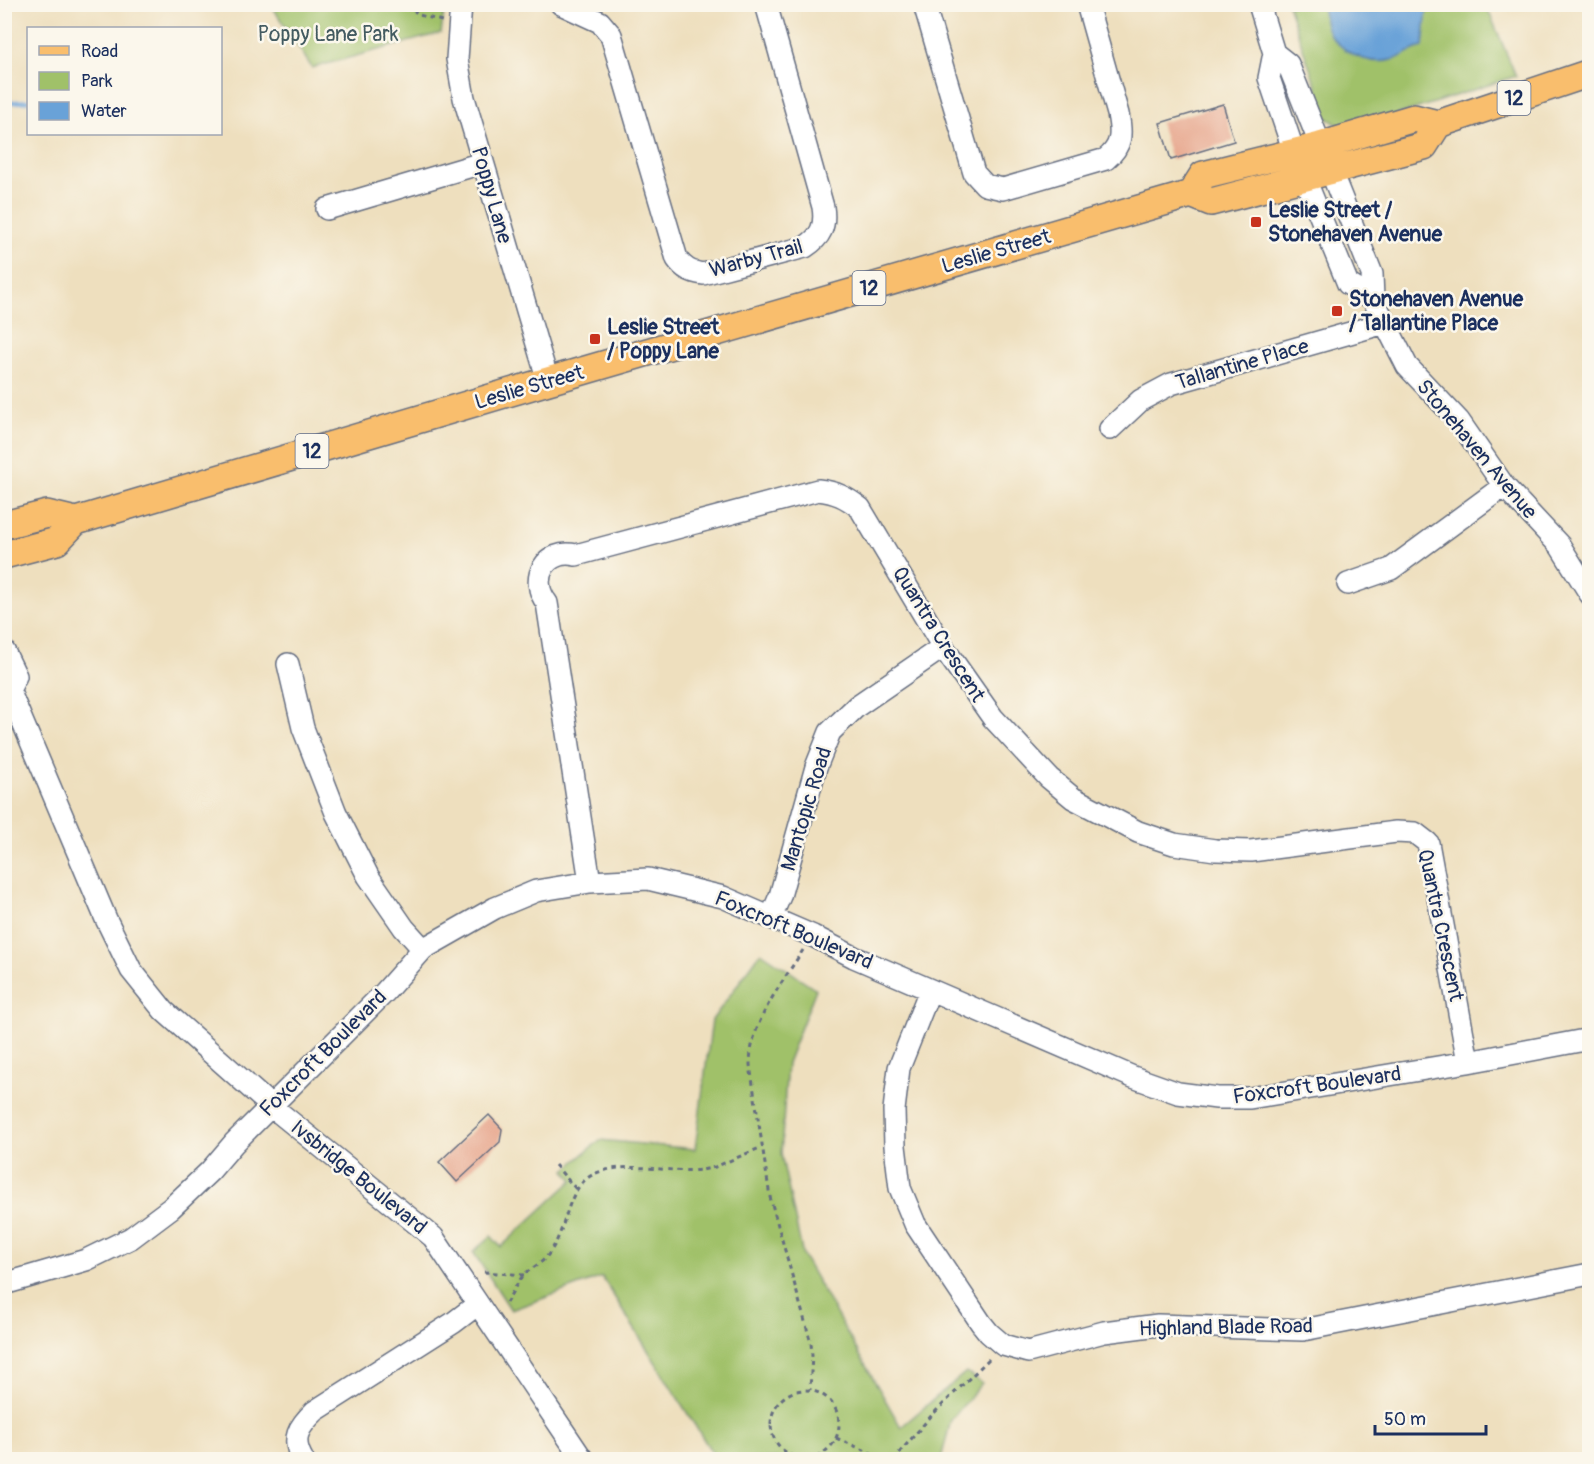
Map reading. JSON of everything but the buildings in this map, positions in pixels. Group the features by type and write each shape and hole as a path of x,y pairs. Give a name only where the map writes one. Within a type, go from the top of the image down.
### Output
{"main road":[{"name":"12","path":"1191,194 1203,175 1320,146 1413,118 1438,124 1590,73"},
{"name":"Leslie Street","path":"4,555 57,541 76,521 1191,194 1211,202 1424,146 1438,124"},
{"name":"Leslie Street","path":"4,525 47,514 76,521"}],"street":[{"name":"Poppy Lane","path":"461,4 457,43 459,75 482,163 548,381"},
{"name":"Warby Trail","path":"561,4 600,22 611,35 673,248 683,267 703,274 805,247 818,237 823,228 825,218 823,207 765,4"},
{"path":"924,4 974,173 985,185 1003,189 1106,159 1120,142 1121,130 1118,114 1087,4"},
{"path":"1259,4 1274,53 1269,78 1304,178 1348,285 1373,300"},
{"name":"Stonehaven Avenue","path":"1274,53 1288,64 1372,274 1373,300 1407,366 1459,421 1504,486 1560,546 1590,594"},
{"path":"327,209 482,163"},
{"name":"Tallantine Place","path":"1110,429 1141,400 1171,384 1385,323"},
{"path":"1348,584 1391,569 1504,486"},
{"name":"Quantra Crescent","path":"591,882 547,603 541,595 538,584 540,574 546,564 554,556 565,552 576,555 819,489 837,492 860,508 943,647 993,718 1049,778 1073,798 1138,832 1174,844 1215,850 1251,852 1396,832 1415,833 1428,843 1468,1062"},
{"name":"Mantopic Road","path":"771,917 780,896 816,767 830,732 857,706 943,647"},
{"name":"Ivsbridge Boulevard","path":"4,651 16,676 7,689 106,920 131,970 164,1011 271,1106 433,1236 582,1460"},
{"path":"288,664 303,728 336,813 368,876 404,928 423,949"},
{"name":"Foxcroft Boulevard","path":"4,1284 86,1260 131,1238 171,1208 210,1172 234,1143 385,992 423,949 495,908 536,891 591,882 648,879 723,897 930,990 1133,1077 1178,1093 1216,1098 1250,1098 1468,1062 1590,1039"},
{"path":"930,990 899,1068 894,1110 900,1188 915,1224 985,1328 1003,1345"},
{"name":"Highland Blade Road","path":"1003,1345 1028,1352 1104,1332 1158,1325 1303,1330 1590,1274"},
{"path":"303,1460 296,1446 297,1437 302,1423 315,1411 453,1323 478,1304"}],"path":[{"path":"406,4 419,15 444,21"},
{"path":"810,1390 811,1343 773,1208 750,1065 750,1048 756,1027 813,936"},
{"path":"506,1303 524,1275 543,1262 550,1252 576,1189 590,1176 608,1170 702,1170 715,1167 762,1147"},
{"path":"555,1165 576,1189"},
{"path":"484,1272 524,1275"},
{"path":"893,1460 932,1415 1003,1345"},
{"path":"798,1390 810,1390 824,1396 835,1408 839,1423 836,1438 830,1448 809,1459 798,1458 787,1454 772,1436 770,1424 772,1412 778,1402 787,1395 798,1390"},
{"path":"836,1438 888,1460"}],"green space":[{"name":"Poppy Lane Park","path":"271,5 445,5 441,33 312,68"},
{"path":"1288,5 1486,5 1516,76 1348,131 1327,118"},
{"path":"761,952 816,989 787,1063 781,1154 803,1256 901,1427 966,1372 982,1383 951,1420 941,1459 716,1459 602,1277 511,1310 473,1252 491,1236 501,1247 573,1180 565,1170 600,1140 695,1149 712,1020"}],"water":[{"path":"1322,5 1425,5 1427,8 1423,47 1392,60 1363,59 1346,50 1331,36"}],"waterway":[{"path":"4,103 27,101"}],"place":[{"name":"Leslie Street / Stonehaven Avenue","path":"1256,222"},
{"name":"Stonehaven Avenue / Tallantine Place","path":"1337,311"},
{"name":"Leslie Street / Poppy Lane","path":"595,339"}]}
